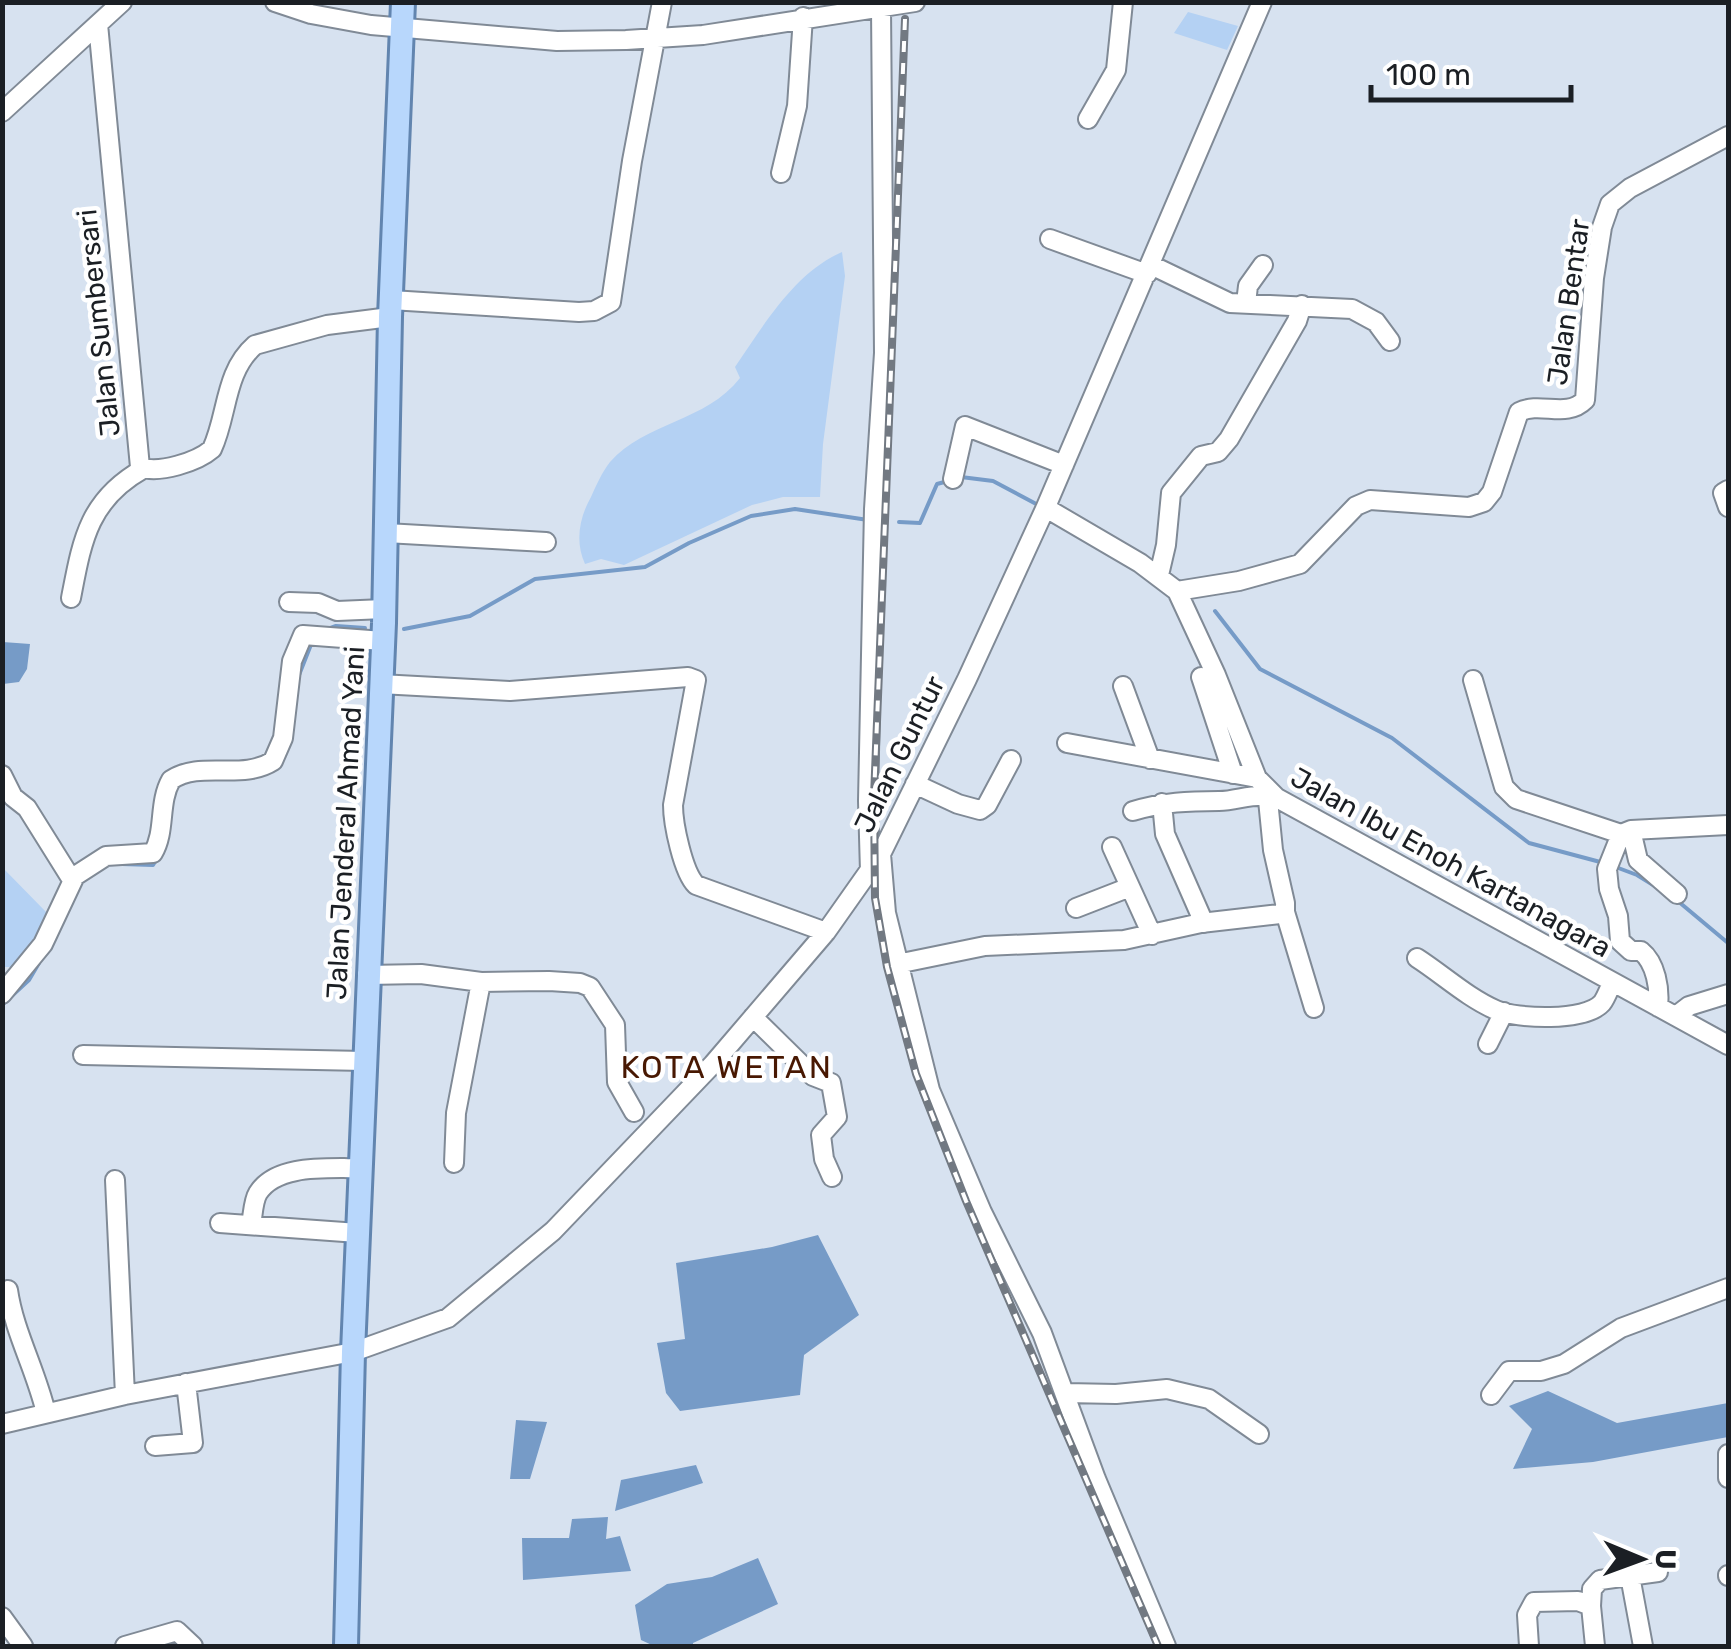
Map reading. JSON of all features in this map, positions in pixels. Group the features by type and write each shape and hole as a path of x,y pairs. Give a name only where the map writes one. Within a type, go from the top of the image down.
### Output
{"main road":[{"name":"Jalan Jenderal Ahmad Yani","path":"346,1646 353,1352 383,640 390,308 404,2"}],"street":[{"path":"2,112 122,2"},
{"path":"275,2 311,14 402,27 557,40 703,34 915,2"},
{"path":"390,308 594,312 611,302 662,2"},
{"path":"1088,119 1116,70 1124,2"},
{"name":"Jalan Guntur","path":"2,1424 125,1395 353,1352 432,1326 464,1307 552,1231 640,1120 713,1064 826,932 880,854 1046,509 1262,2"},
{"path":"870,872 874,510 884,353 881,8"},
{"path":"782,173 796,106 803,17"},
{"name":"Jalan Sumbersari","path":"98,24 139,462 143,469 166,467 212,449 229,387 247,352 255,345 390,308"},
{"name":"Jalan Bentar","path":"1177,591 1239,581 1300,564 1356,506 1370,500 1469,507 1484,502 1492,492 1519,412 1528,407 1570,410 1584,400 1594,278 1610,204 1630,188 1728,136"},
{"path":"1050,239 1149,270 1219,300 1359,312 1376,322 1390,341"},
{"path":"1246,303 1248,286 1264,265"},
{"path":"1159,575 1171,494 1201,456 1218,452 1229,438 1297,322 1302,306"},
{"path":"953,479 966,426 1064,465"},
{"path":"71,598 92,517 108,492 143,469"},
{"path":"1728,490 1723,493 1728,507"},
{"name":"Jalan Ibu Enoh Kartanagara","path":"1046,509 1159,575 1177,591 1264,788 1292,808 1728,1045"},
{"path":"386,533 546,542"},
{"path":"288,602 318,603 333,611 384,610"},
{"path":"2,994 42,944 72,880 106,856 152,853 160,837 168,784 178,776 249,771 273,762 282,738 292,661 304,635 383,640"},
{"path":"380,684 510,691 579,683 688,677 696,680 672,805 691,881 826,932"},
{"path":"1201,677 1233,774"},
{"path":"1472,680 1504,787 1516,798 1626,832 1728,825"},
{"path":"1123,686 1150,759"},
{"path":"1067,742 1233,774 1264,788"},
{"path":"915,784 980,810 987,806 1011,760"},
{"path":"2,775 12,797 28,810 72,880"},
{"path":"1133,811 1264,788"},
{"path":"1264,788 1285,912 1314,1008"},
{"path":"1162,803 1166,834 1204,923"},
{"path":"1626,832 1610,862 1609,890 1618,916 1620,941 1631,951 1647,955 1660,991 1658,1008"},
{"path":"1626,832 1638,860 1678,894"},
{"path":"1112,847 1152,935"},
{"path":"880,854 886,913 930,1090 982,1212 1038,1325 1096,1479 1166,1646"},
{"path":"1076,908 1130,887"},
{"path":"897,964 985,946 1090,943 1285,912"},
{"path":"1417,958 1504,1012 1539,1016 1584,1013 1600,1006 1612,982"},
{"path":"368,975 422,974 481,982 548,981 590,987 615,1024 617,1082 640,1120"},
{"path":"454,1163 456,1113 481,982"},
{"path":"1676,1016 1690,1006 1728,994"},
{"path":"1488,1044 1504,1012"},
{"path":"753,1018 813,1076 828,1081 834,1089 838,1117 821,1135 824,1159 832,1178"},
{"path":"84,1055 364,1061"},
{"path":"251,1225 256,1196 278,1176 360,1168"},
{"path":"115,1180 125,1395"},
{"path":"220,1223 358,1233"},
{"path":"1490,1395 1509,1371 1541,1371 1564,1364 1622,1328 1728,1288"},
{"path":"8,1290 11,1314 35,1368 46,1413"},
{"path":"155,1446 193,1443 186,1384"},
{"path":"1066,1392 1116,1394 1166,1389 1209,1399 1258,1434"},
{"path":"1728,1454 1728,1478"},
{"path":"1595,1646 1591,1606 1594,1584 1658,1572"},
{"path":"1630,1576 1643,1646"},
{"path":"1529,1646 1527,1615 1534,1602 1578,1601 1591,1606"},
{"path":"2,1617 23,1646"},
{"path":"125,1646 177,1631 193,1646"}],"shaded area":[{"path":"1188,12 1238,26 1227,50 1174,33"},
{"path":"842,252 845,276 820,497 783,497 752,505 624,565 601,559 585,564 579,539 581,522 610,462 640,438 726,393 740,378 735,367 781,302 809,273"},
{"path":"3,642 30,644 27,669 19,682 3,684"},
{"path":"2,867 49,915 18,967 3,967"},
{"path":"818,1235 859,1315 804,1355 800,1395 680,1411 666,1393 657,1343 685,1339 676,1263"},
{"path":"1548,1391 1617,1423 1728,1403 1728,1437 1593,1462 1513,1469 1532,1429 1509,1406"},
{"path":"516,1420 547,1422 530,1479 510,1479"},
{"path":"696,1465 703,1483 615,1511 621,1480"},
{"path":"608,1517 606,1539 620,1536 631,1571 523,1580 522,1538 569,1538 572,1519"},
{"path":"758,1558 778,1604 693,1646 654,1646 641,1640 635,1605 667,1584 712,1577"}],"waterway":[{"path":"961,477 993,481 1040,506"},
{"path":"899,522 920,523 937,484 948,481"},
{"path":"404,629 470,616 535,579 645,567 751,516 795,509 868,520"},
{"path":"1215,611 1260,669 1392,738 1529,843 1604,863"},
{"path":"325,630 336,626 365,628"},
{"path":"299,675 312,642"},
{"path":"122,864 153,865 165,845"},
{"path":"1613,866 1658,888"},
{"path":"1679,902 1728,943"},
{"path":"2,1005 29,980 39,963"}],"railway":[{"path":"905,19 874,797 875,898 887,967 916,1074 966,1201 1158,1646"}],"district":[{"name":"KOTA WETAN","path":"727,1067"}]}
